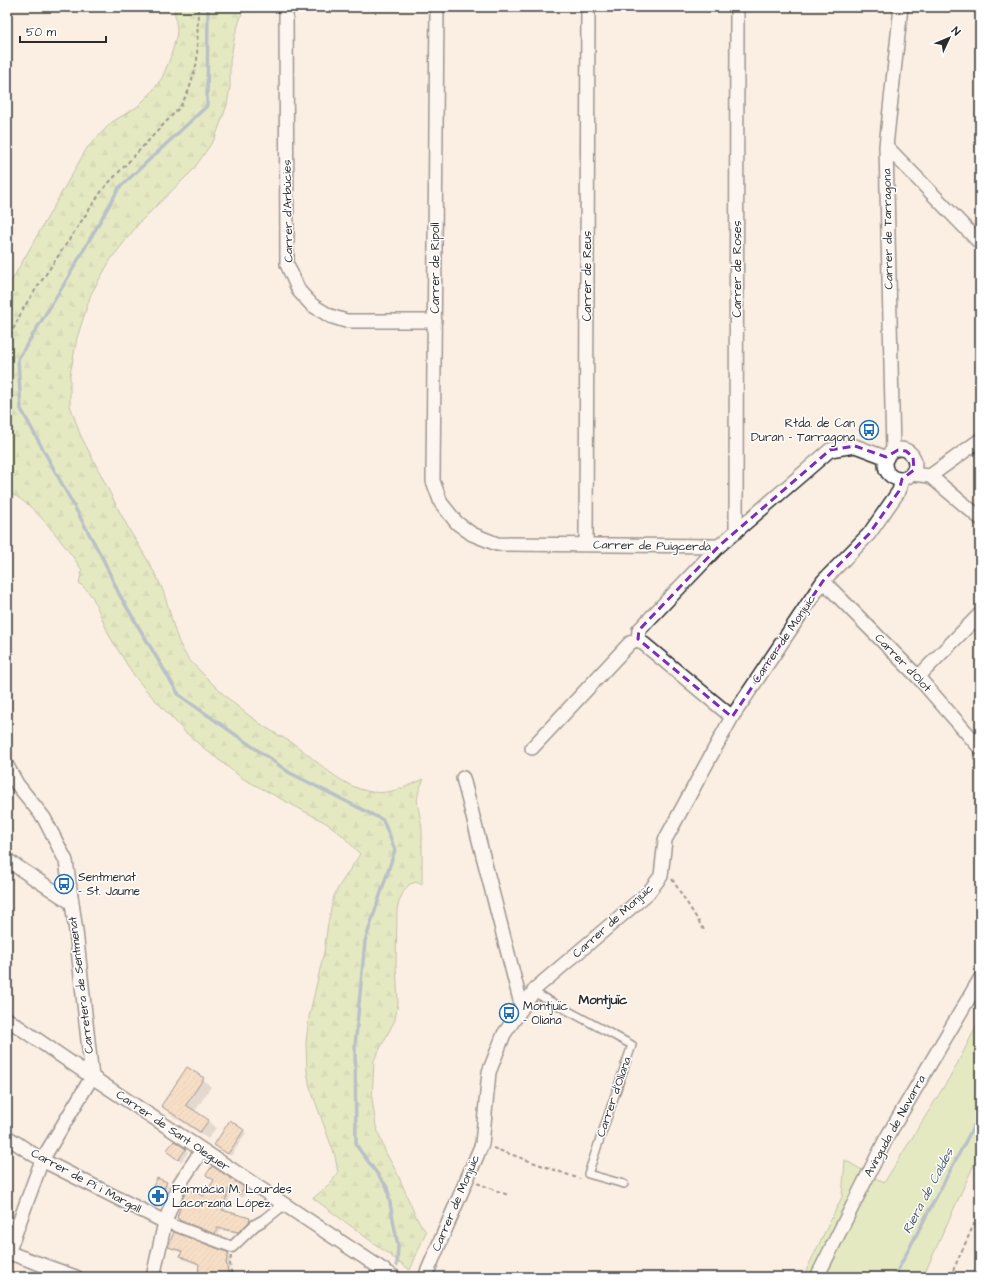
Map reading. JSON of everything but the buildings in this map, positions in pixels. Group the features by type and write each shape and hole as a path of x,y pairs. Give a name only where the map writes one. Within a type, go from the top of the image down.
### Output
{"street":[{"name":"Carrer d'Arbúcies","path":"286,7 287,264 299,291 312,305 330,316 346,321 434,321"},
{"name":"Carrer de Ripoll","path":"437,7 433,481 441,503 457,523"},
{"name":"Carrer de Reus","path":"586,545 588,7"},
{"name":"Carrer de Roses","path":"736,532 737,7"},
{"name":"Carrer de Tarragona","path":"890,455 886,146 902,7"},
{"path":"886,146 980,243"},
{"path":"907,477 914,470 915,462 910,453 901,450 890,455 886,468 888,474 892,477 907,477 930,476 980,440"},
{"name":"Carrer de Puigcerdà","path":"457,523 472,534 497,544 719,546 830,450 855,446 890,455"},
{"path":"930,476 980,518"},
{"name":"Carrer de Monjuïc","path":"425,1277 482,1144 489,1072 504,1034 536,988 648,893 661,876 665,840 732,717 823,581 869,534 907,477"},
{"path":"638,639 639,630 719,546"},
{"name":"Carrer d'Olot","path":"823,581 918,677 980,748"},
{"path":"918,677 980,614"},
{"path":"638,639 732,717"},
{"path":"532,748 630,643 638,639"},
{"name":"Carretera de Sentmenat","path":"7,766 17,784 44,818 66,861 92,1077"},
{"path":"463,778 522,1008"},
{"path":"7,860 72,903"},
{"name":"Avinguda de Navarra","path":"817,1277 887,1137 980,979"},
{"name":"Carrer de Sant Oleguer","path":"7,1020 394,1277"},
{"path":"76,1277 7,1254 42,1160 92,1077"},
{"name":"Carrer de Pi i Margall","path":"7,1137 42,1160 165,1222"},
{"path":"153,1277 165,1222 180,1183 202,1150"},
{"path":"165,1222 232,1247 255,1225 264,1220 284,1204"}],"lane":[{"name":"Carrer d'Oliana","path":"533,992 632,1045 588,1174"},
{"path":"588,1174 624,1184"}],"path":[{"path":"7,342 24,307 103,188 180,107 189,90 197,62 198,7"},
{"path":"661,876 672,879 706,933"},
{"path":"482,1144 582,1180 588,1174"},
{"path":"466,1179 508,1195"},
{"path":"950,1277 980,1211"},
{"path":"232,1247 230,1264 232,1277"}],"highlighted area":[{"path":"855,446 886,457 898,450 906,451 913,457 914,470 902,479 899,491 869,534 823,581 732,717 638,639 639,630 719,546 830,450"}],"green space":[{"path":"174,7 244,7 235,35 230,61 230,87 227,105 215,138 193,170 140,222 111,259 91,294 77,338 70,375 70,405 85,444 125,522 161,586 179,642 192,663 219,690 249,715 265,727 291,742 329,772 349,784 360,789 379,793 399,789 424,779 420,787 417,800 422,831 422,885 416,882 410,884 404,890 397,910 396,964 398,1003 395,1020 374,1060 372,1099 376,1126 385,1151 398,1175 416,1217 426,1232 410,1270 313,1198 328,1186 338,1173 335,1156 310,1087 307,1071 306,1043 309,1017 324,952 334,896 360,854 342,835 328,824 242,778 185,732 133,674 110,637 93,598 79,583 82,570 68,550 27,504 16,496 7,493 7,287 87,148 112,122 137,107 151,93 162,78 170,59 176,38 177,30"},
{"path":"980,1019 980,1151 923,1277 803,1277 842,1197 845,1160 884,1183 953,1072"}],"waterway":[{"path":"208,7 207,106 119,188 66,281 18,359 21,409 103,559 119,594 179,695 290,773 383,820 395,850 365,941 355,1046 356,1145 387,1187 398,1246 397,1265"},
{"name":"Riera de Caldes","path":"894,1277 980,1114"}],"place":[{"name":"Rtda. de Can Duran - Tarragona","path":"869,430"},
{"name":"Sentmenat - St. Jaume","path":"64,884"},
{"name":"Montjuïc - Oliana","path":"509,1013"},
{"name":"Farmàcia M. Lourdes Lacorzana López","path":"158,1196"}],"district":[{"name":"Montjuïc","path":"603,1000"}]}
